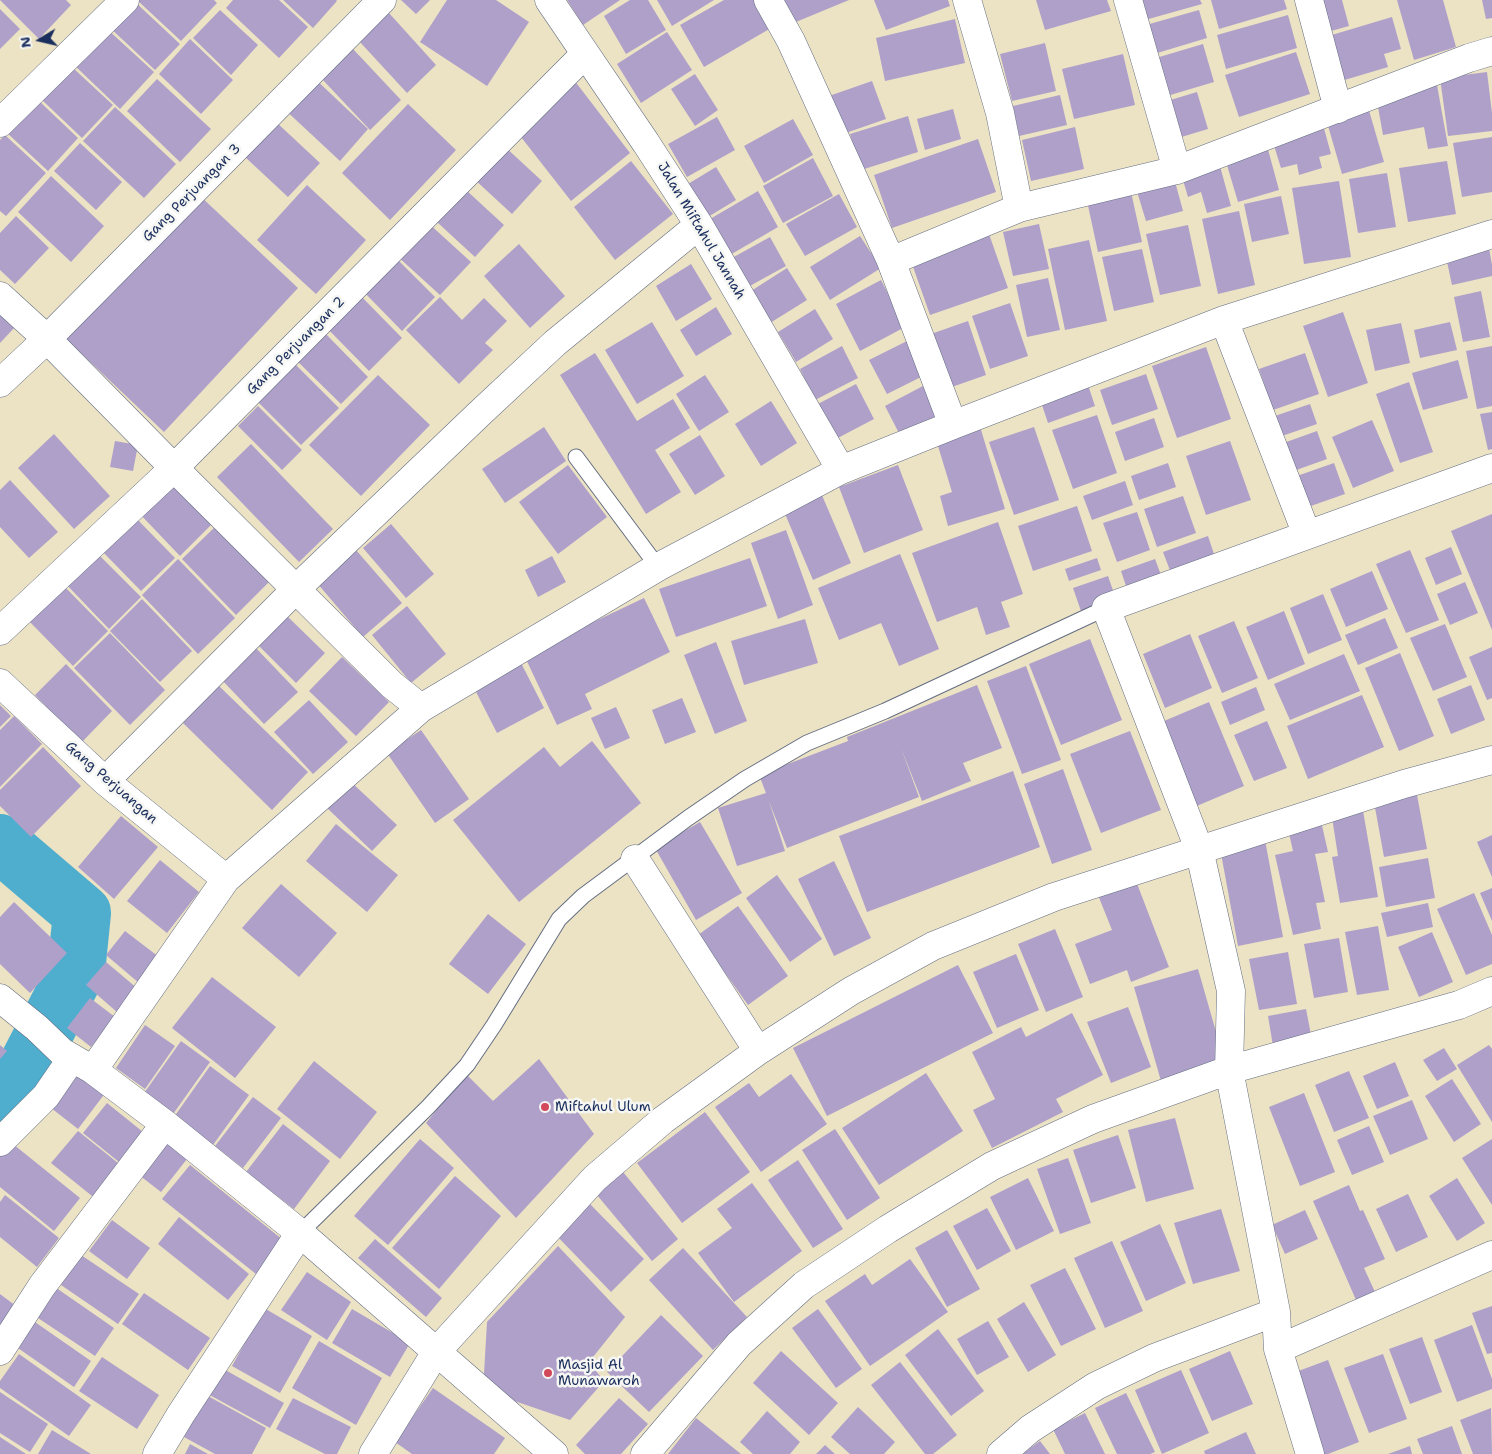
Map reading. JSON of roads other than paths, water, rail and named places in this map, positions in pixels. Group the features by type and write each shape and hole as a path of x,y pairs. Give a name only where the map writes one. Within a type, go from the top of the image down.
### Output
{"street":[{"path":"0,123 125,0"},
{"name":"Gang Perjuangan 3","path":"0,383 47,339 382,0"},
{"name":"Jalan Miftahul Jannah","path":"549,0 699,225 841,470"},
{"path":"768,0 790,41 891,261 952,425"},
{"path":"967,0 974,18 1000,113 1019,208"},
{"path":"1128,0 1177,170"},
{"path":"1310,0 1338,109"},
{"path":"891,261 1019,208 1177,170 1469,58 1492,51"},
{"name":"Gang Perjuangan 2","path":"0,631 174,468 585,54"},
{"path":"106,781 296,588 479,414 555,343 699,225"},
{"path":"0,1142 46,1096 226,879 421,708 658,567 841,470 1224,320 1492,234"},
{"path":"0,296 47,339 392,685 421,708"},
{"path":"1224,320 1307,535"},
{"path":"1310,1454 1278,1349 1276,1312 1229,1070 1231,991 1200,849 1106,608 1492,468"},
{"name":"Gang Perjuangan","path":"0,683 106,781 226,879"},
{"path":"373,1454 436,1352 595,1178 662,1120 758,1051 851,991 933,946 1054,897 1404,784 1492,760"},
{"path":"635,858 758,1051"},
{"path":"645,1454 739,1344 804,1284 881,1234 1000,1162 1093,1119 1229,1070 1459,1005 1492,991"},
{"path":"0,998 76,1060 165,1124 300,1232 554,1454"},
{"path":"0,1351 42,1286 165,1124"},
{"path":"157,1454 300,1232"},
{"path":"1278,1349 1492,1255"},
{"path":"1001,1454 1030,1429 1096,1386 1154,1358 1276,1312"}],"lane":[{"path":"576,456 658,567"},
{"path":"300,1232 428,1107 467,1065 503,1011 559,919 583,896 744,779 807,743 885,711 1106,608"}],"waterway":[{"path":"0,843 82,913 76,972 13,1093 0,1106"}],"place":[{"name":"Miftahul Ulum","path":"545,1107"},
{"name":"Masjid Al Munawaroh","path":"548,1373"}]}
